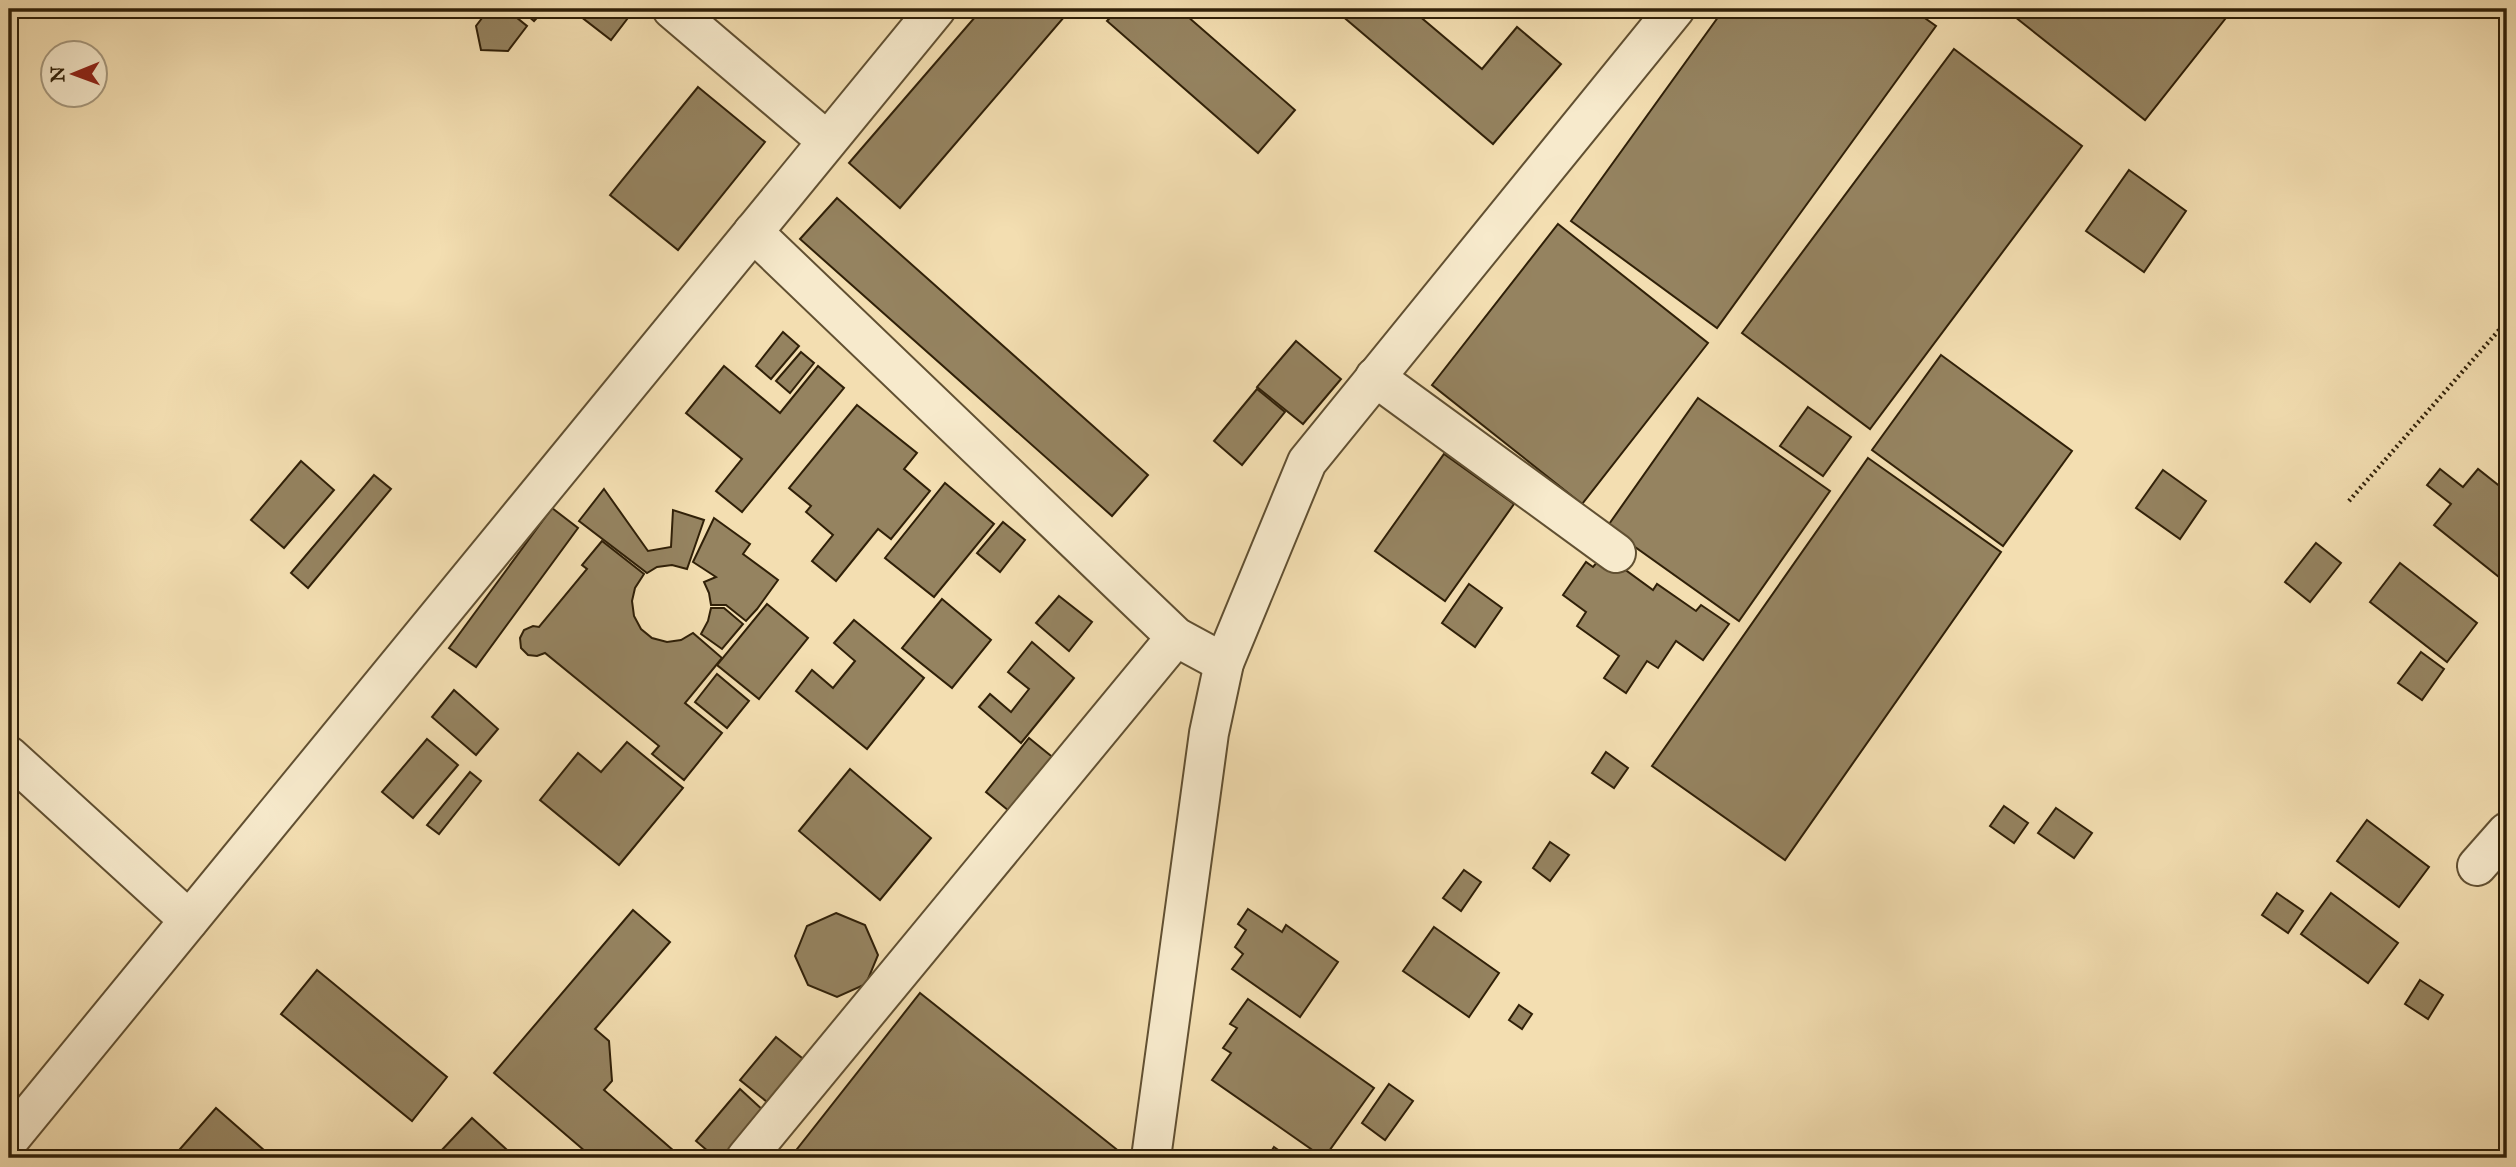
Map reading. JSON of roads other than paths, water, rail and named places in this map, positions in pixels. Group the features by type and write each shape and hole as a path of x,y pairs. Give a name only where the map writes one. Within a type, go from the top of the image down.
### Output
{"street":[{"path":"672,9 827,141"},
{"path":"9,1140 936,9"},
{"path":"1151,1158 1209,733 1224,663 1307,461 1675,9"},
{"path":"753,232 1176,637 1224,663"},
{"path":"1375,377 1616,552"},
{"path":"746,1158 1176,637"},
{"path":"9,756 189,920"},
{"path":"2477,866 2507,832"}]}
